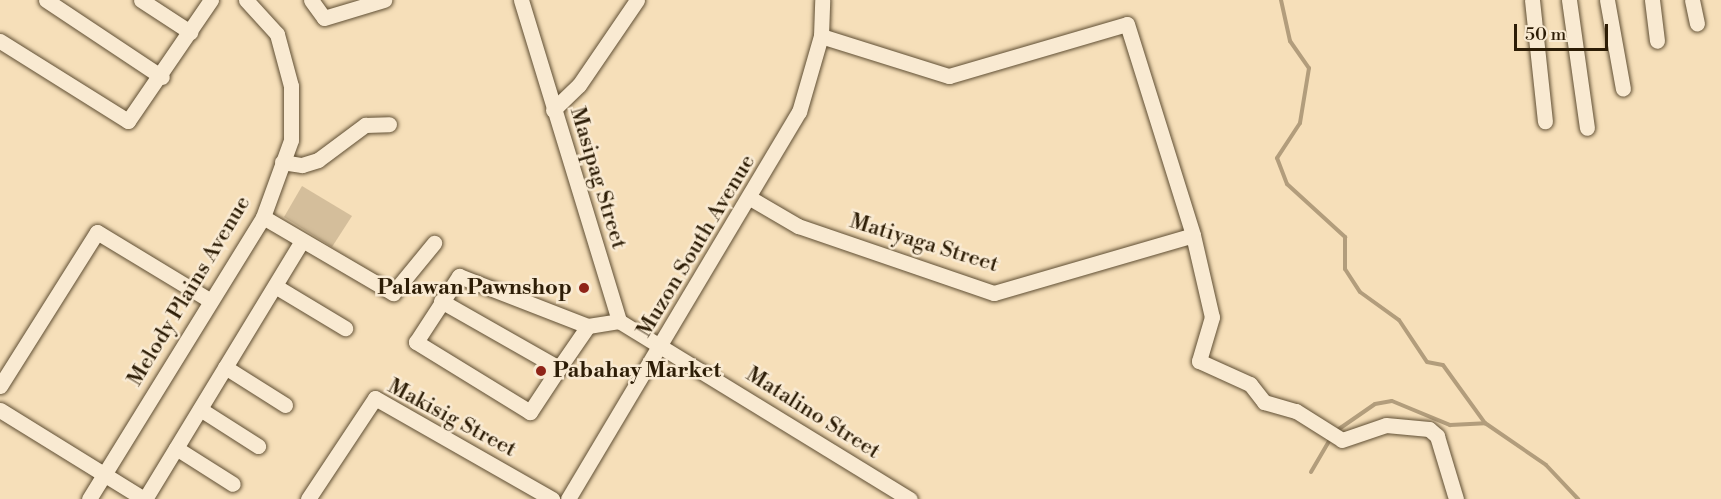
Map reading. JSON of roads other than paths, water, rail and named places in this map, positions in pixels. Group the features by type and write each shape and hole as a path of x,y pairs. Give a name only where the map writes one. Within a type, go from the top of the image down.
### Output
{"street":[{"path":"46,0 162,77"},
{"path":"141,0 190,32"},
{"path":"0,41 128,121 162,77 211,0"},
{"name":"Melody Plains Avenue","path":"89,499 263,217 291,140 291,86 277,34 246,0"},
{"path":"311,0 324,18 374,1"},
{"name":"Masipag Street","path":"521,0 619,321"},
{"path":"553,110 579,85 637,0"},
{"name":"Muzon South Avenue","path":"568,499 661,348 799,112 820,36 822,0"},
{"path":"1532,0 1545,121"},
{"path":"1569,0 1587,128"},
{"path":"1607,0 1623,88"},
{"path":"1652,0 1657,41"},
{"path":"1692,0 1697,23"},
{"path":"820,36 949,76 1127,24 1193,235 1212,317 1199,361 1250,384 1264,402 1296,411 1337,436 1386,425 1429,429 1437,436 1456,499"},
{"path":"282,162 310,163 364,125 390,124"},
{"name":"Matiyaga Street","path":"750,198 798,226 994,293 1193,235"},
{"path":"263,217 393,293 434,243"},
{"path":"0,386 97,232 211,301"},
{"path":"0,410 144,499 302,241"},
{"path":"588,326 530,412 416,342 459,276 588,326 619,321 661,348"},
{"path":"275,286 345,328"},
{"path":"441,301 559,368"},
{"name":"Matalino Street","path":"661,348 908,499"},
{"path":"225,368 285,405"},
{"name":"Makisig Street","path":"308,499 375,398 552,499"},
{"path":"200,409 258,446"},
{"path":"176,448 233,484"}],"waterway":[{"path":"1281,0 1290,41 1309,68 1300,123 1277,158 1287,184 1345,237 1345,269 1360,292 1399,320 1427,362 1443,365 1485,423 1546,465 1578,499"},
{"path":"1336,431 1375,404 1392,401 1450,425 1485,423"},
{"path":"1311,472 1332,436"}],"place":[{"name":"Palawan Pawnshop","path":"584,288"},
{"name":"Pabahay Market","path":"541,371"}]}
